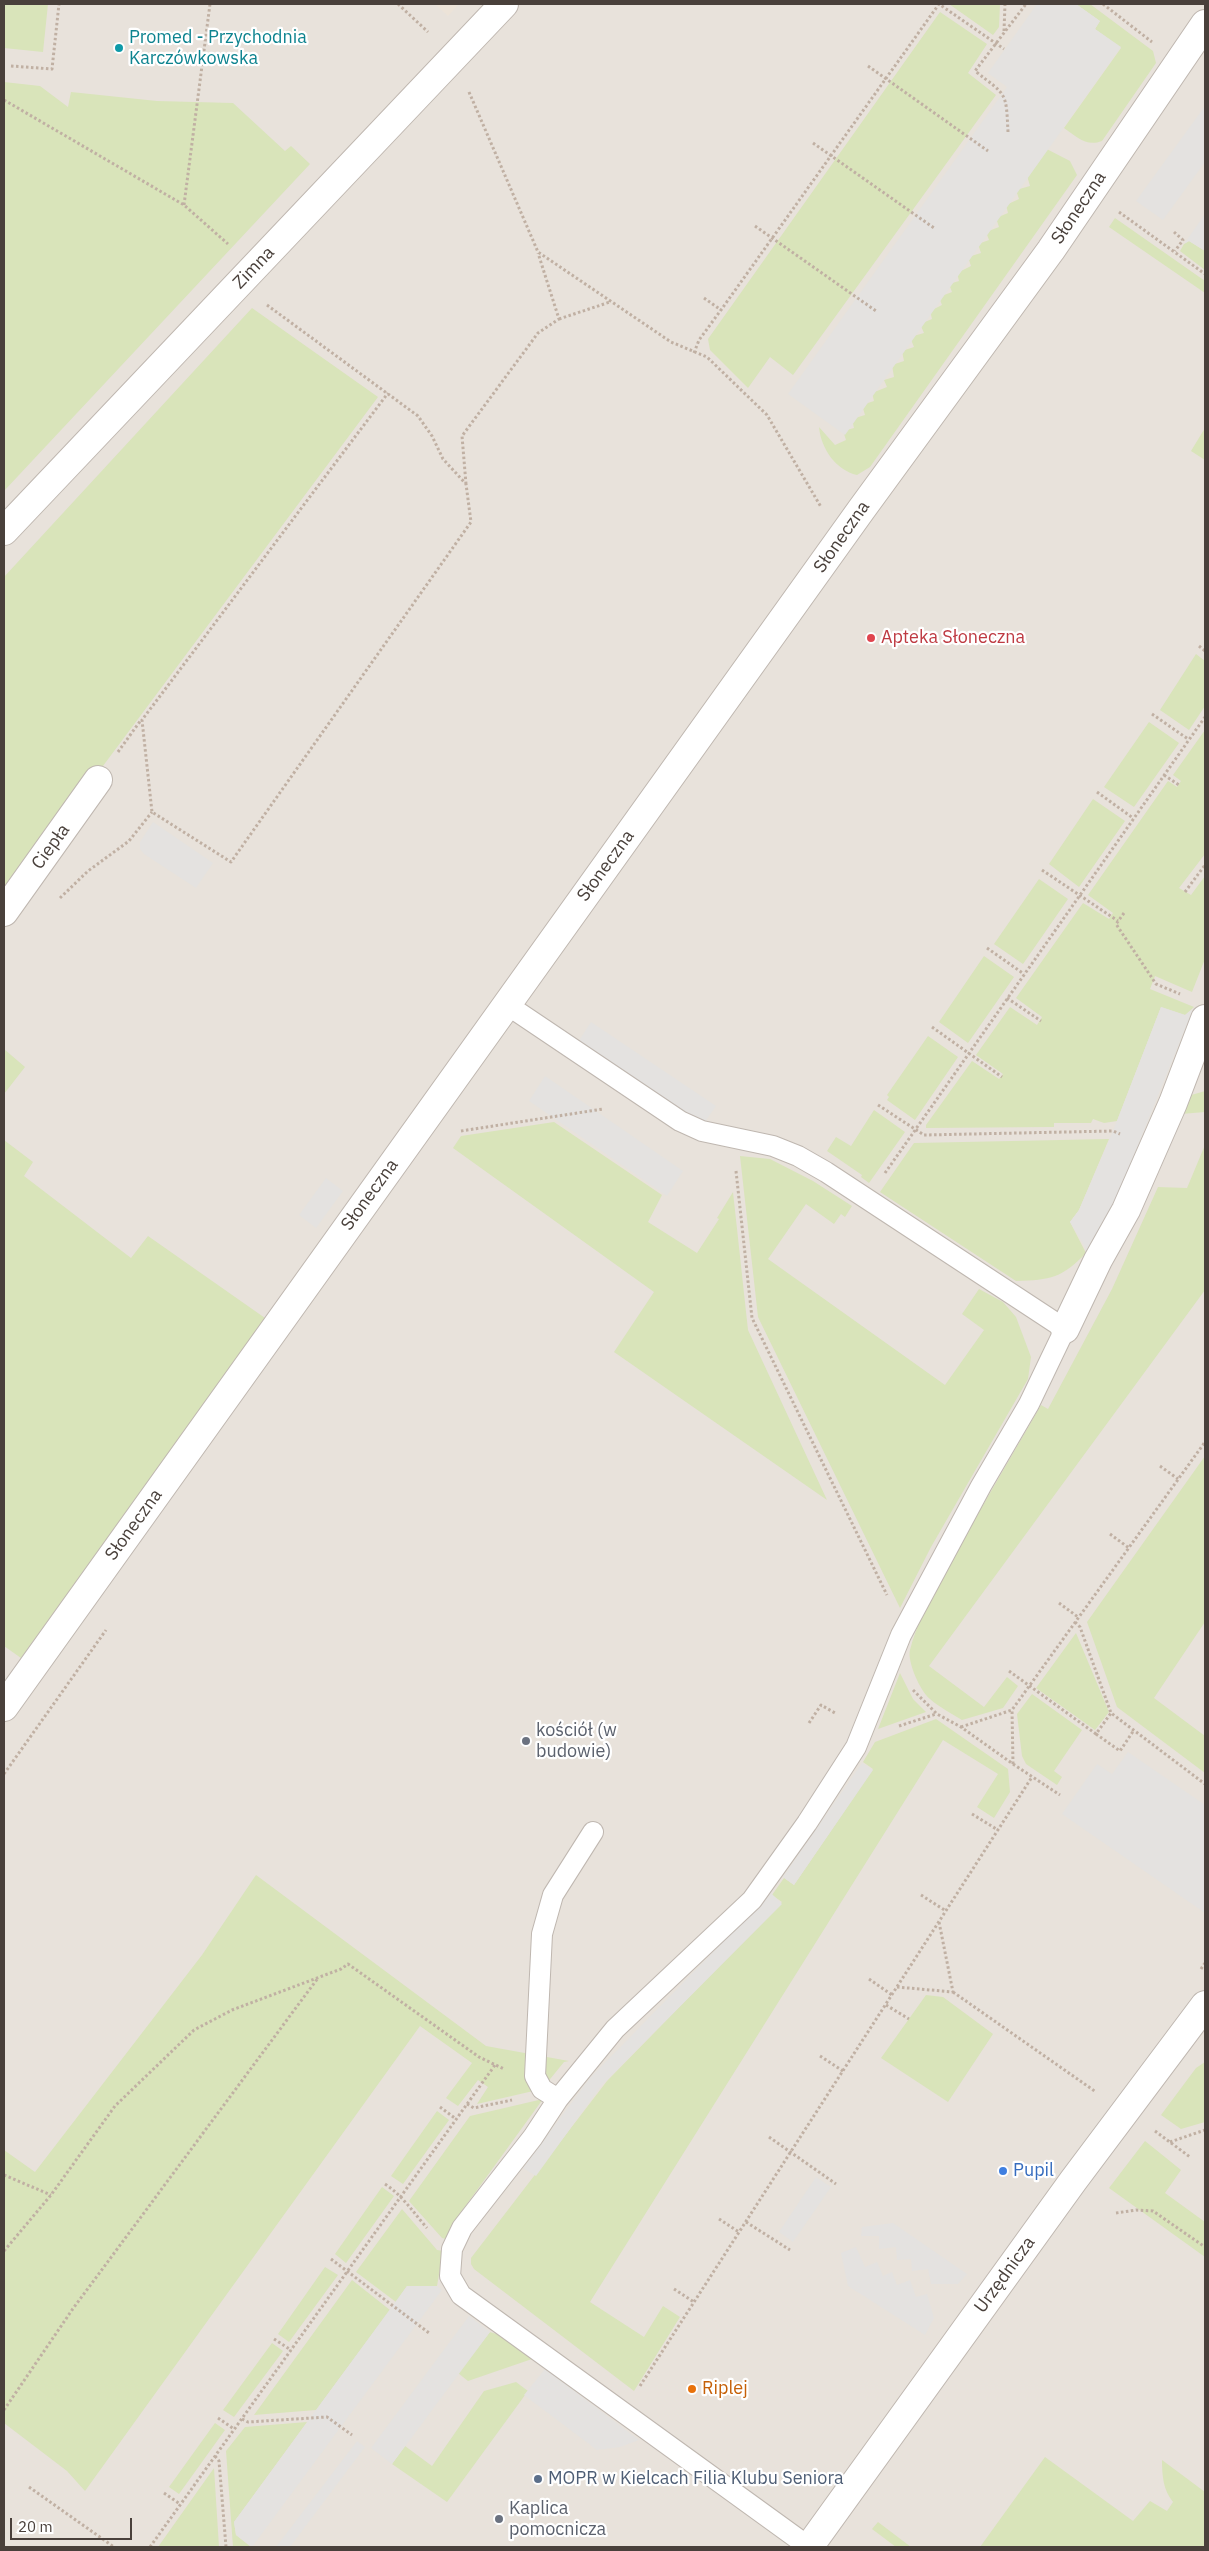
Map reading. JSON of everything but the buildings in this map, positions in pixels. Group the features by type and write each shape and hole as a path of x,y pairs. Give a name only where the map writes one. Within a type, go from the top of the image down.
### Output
{"street":[{"name":"Zimna","path":"4,531 504,4"},
{"name":"Słoneczna","path":"4,1707 506,1004 841,541 861,510 1051,250 1205,24"},
{"name":"Ciepła","path":"4,912 98,780"},
{"path":"1065,1329 1098,1260 1126,1210 1205,1019"},
{"name":"Urzędnicza","path":"809,2547 1073,2182 1205,2005"}],"lane":[{"path":"506,1004 680,1121 702,1131 773,1146 826,1172 1065,1329 1029,1404 981,1486 901,1635 856,1748 807,1823 752,1900 549,2094 533,2137 462,2228 452,2249 450,2276 461,2295 809,2547"},
{"path":"549,2094 534,2076 542,1934 553,1895 593,1832"}],"path":[{"path":"12,66 52,69 59,4"},
{"path":"184,205 210,4"},
{"path":"398,4 431,35"},
{"path":"694,353 699,340 939,4 1004,49"},
{"path":"1004,32 1005,4"},
{"path":"1008,132 1007,100 1002,92 975,71 1026,4"},
{"path":"1103,4 1178,62"},
{"path":"868,66 988,151"},
{"path":"468,90 538,252 559,319"},
{"path":"4,100 184,205 231,246"},
{"path":"813,143 934,228"},
{"path":"1090,191 1205,274"},
{"path":"754,226 876,311"},
{"path":"1174,232 1183,240 1175,251"},
{"path":"538,252 671,342 694,353 708,357 768,415 841,541"},
{"path":"704,298 721,310"},
{"path":"263,302 418,416 432,436 443,460 466,484"},
{"path":"152,812 231,862 471,522 462,436 538,333 559,319 610,302"},
{"path":"57,901 88,871 129,841 152,812 142,720 388,393"},
{"path":"1199,646 1205,651"},
{"path":"1152,714 1188,740"},
{"path":"890,1165 1205,717"},
{"path":"1164,775 1179,785"},
{"path":"1097,792 1133,818"},
{"path":"1185,892 1205,865"},
{"path":"1042,870 1118,921"},
{"path":"1124,913 1116,924 1156,984 1189,998"},
{"path":"987,948 1024,974"},
{"path":"1007,998 1041,1021"},
{"path":"932,1027 1002,1077"},
{"path":"458,1132 650,1102"},
{"path":"878,1105 924,1135 1113,1131 1152,1150"},
{"path":"728,1137 734,1155 752,1318 860,1543 896,1612 901,1635"},
{"path":"961,1727 1012,1710 1205,1442"},
{"path":"1160,1466 1178,1479"},
{"path":"1110,1534 1129,1548"},
{"path":"1059,1603 1078,1618"},
{"path":"1075,1622 1080,1627 1111,1713 1205,1784"},
{"path":"1010,1671 1120,1751 1134,1730"},
{"path":"912,1688 915,1694 937,1714 961,1727 1060,1795"},
{"path":"1012,1710 1013,1764"},
{"path":"1096,1734 1111,1713"},
{"path":"642,2383 1032,1777"},
{"path":"972,1814 998,1830"},
{"path":"921,1895 946,1911"},
{"path":"939,1922 953,1992"},
{"path":"1200,1971 1205,1963"},
{"path":"4,2251 51,2195 115,2106 194,2030 232,2010 348,1964 479,2057 549,2094"},
{"path":"4,2410 78,2302 318,1977"},
{"path":"869,1980 892,1994"},
{"path":"897,1987 953,1992 1098,2094"},
{"path":"886,2005 909,2018"},
{"path":"820,2056 843,2071"},
{"path":"150,2547 495,2065"},
{"path":"467,2104 474,2108 549,2094"},
{"path":"440,2107 456,2119"},
{"path":"1151,2128 1190,2157"},
{"path":"1170,2142 1205,2130"},
{"path":"770,2137 836,2184"},
{"path":"4,2176 51,2195"},
{"path":"386,2184 402,2195 406,2204 442,2246 452,2249"},
{"path":"1116,2213 1136,2210 1153,2211 1205,2247"},
{"path":"718,2219 739,2232"},
{"path":"746,2222 790,2250"},
{"path":"331,2259 429,2334"},
{"path":"674,2290 694,2302"},
{"path":"274,2338 291,2350"},
{"path":"242,2419 248,2422 327,2417 352,2435"},
{"path":"218,2418 234,2430"},
{"path":"215,2456 220,2461 226,2547"},
{"path":"29,2487 114,2547"},
{"path":"164,2493 180,2504"}],"shaded area":[{"path":"4,4 1205,4 1205,2547 4,2547"},
{"path":"435,4 459,4 448,16"},
{"path":"1037,4 1063,4 1066,6 1068,4 1076,4 1100,21 1095,29 1121,47 845,435 788,394 1007,87 988,73"},
{"path":"1205,106 1205,162 1163,220 1136,201"},
{"path":"1205,214 1205,251 1189,241 1184,244"},
{"path":"153,822 213,863 196,888 144,854 140,849 140,842"},
{"path":"1161,1007 1185,1015 1193,1009 1119,1192 1088,1256 1084,1245 1070,1222 1079,1210 1113,1131"},
{"path":"591,1022 716,1106 702,1126 578,1042"},
{"path":"545,1076 683,1171 667,1196 529,1101"},
{"path":"326,1178 343,1191 316,1228 299,1215"},
{"path":"1128,1752 1205,1805 1205,1913 1062,1814 1097,1764 1112,1774"},
{"path":"862,1763 873,1770 794,1885 783,1877"},
{"path":"771,1893 782,1904 601,2086 536,2176 523,2168 590,2078"},
{"path":"816,2177 831,2187 793,2242 779,2232"},
{"path":"893,2223 967,2274 958,2284 931,2284 928,2269 912,2271 911,2259 897,2260 896,2247 879,2249 879,2236 861,2236 862,2227"},
{"path":"856,2247 865,2267 877,2262 883,2276 892,2272 897,2285 910,2280 916,2297 927,2294 934,2318 925,2335 848,2286 841,2253"},
{"path":"407,2286 437,2286 442,2290 252,2547 236,2535 234,2522"},
{"path":"469,2316 490,2332 392,2464 371,2448"},
{"path":"545,2369 639,2440 620,2447 597,2450 524,2395"},
{"path":"357,2441 365,2447 290,2547 276,2547"}],"green space":[{"path":"4,4 48,4 43,52 4,48"},
{"path":"949,4 1000,4 999,27 993,35"},
{"path":"1076,4 1090,4 1153,51 1156,63 1102,141 1096,143 1086,142 1064,128 1121,48 1095,29 1100,21"},
{"path":"940,12 987,44 968,73 996,95 793,375 770,357 748,388 710,350 708,339"},
{"path":"4,82 40,86 68,107 71,92 157,101 233,103 285,151 291,146 310,164 4,491"},
{"path":"1037,144 1070,161 1077,175 870,467 857,475 842,468 826,451 819,427 835,445 846,440 843,431 854,428 852,419 865,415 862,405 874,401 872,393 887,387 884,380 894,377 892,365 904,361 902,351 914,347 910,337 924,333 920,324 932,319 930,311 942,305 939,297 952,292 949,284 959,281 957,273 971,266 968,257 981,253 978,244 989,240 986,232 999,227 996,218 1008,213 1006,205 1019,199 1016,190 1030,186 1019,148"},
{"path":"1115,218 1205,281 1205,293 1109,227"},
{"path":"1189,241 1205,251 1205,270 1180,251 1184,244"},
{"path":"252,308 378,397 94,778 86,772 4,887 4,577"},
{"path":"1205,428 1205,460 1191,451"},
{"path":"1196,654 1205,661 1205,706 1189,730 1160,710"},
{"path":"1149,722 1179,743 1134,807 1104,787"},
{"path":"1205,730 1205,854 1179,888 1191,895 1205,876 1205,959 1192,992 1155,976 1150,989 1194,1007 1185,1015 1161,1007 1117,1121 1104,1123 1093,1119 1091,1123 1054,1123 1054,1127 926,1128 926,1125 972,1061 999,1079 1003,1074 976,1055 1010,1007 1037,1025 1042,1017 1016,998 1083,903 1109,919 1113,913 1088,895 1168,781 1177,787 1181,781 1173,775"},
{"path":"1093,799 1125,821 1079,887 1049,864"},
{"path":"1039,879 1068,899 1023,964 994,944"},
{"path":"984,956 1014,977 968,1043 939,1022"},
{"path":"928,1036 958,1057 915,1120 887,1100 889,1097 887,1095"},
{"path":"4,1049 25,1067 4,1094"},
{"path":"1205,1091 1205,1112 1181,1114 1188,1096"},
{"path":"874,1110 905,1132 869,1183 861,1177 862,1175 827,1151 836,1137 851,1146"},
{"path":"554,1122 662,1195 648,1222 697,1253 719,1219 717,1218 733,1192 748,1330 827,1500 614,1352 654,1292 453,1148 461,1136"},
{"path":"1109,1139 1079,1210 1070,1222 1086,1253 1063,1273 1047,1278 1016,1281 880,1192 914,1143"},
{"path":"4,1140 33,1162 24,1176 131,1258 148,1236 265,1318 21,1658 4,1646"},
{"path":"1205,1145 1205,1290 929,1666 984,1707 1007,1677 1018,1686 1003,1708 962,1720 930,1699 922,1690 915,1676 910,1661 910,1650 919,1623 939,1581 1041,1405 1048,1409 1112,1289 1158,1187 1187,1188"},
{"path":"740,1156 770,1159 813,1181 852,1206 845,1217 841,1214 834,1224 806,1204 768,1259 945,1385 984,1330 962,1314 979,1289 1003,1302 1016,1317 1031,1357 1028,1379 931,1547 900,1608 758,1317"},
{"path":"1205,1456 1205,1622 1154,1698 1205,1736 1205,1773 1117,1707 1087,1622"},
{"path":"1076,1633 1109,1712 1095,1730 1036,1688"},
{"path":"900,1673 913,1699 926,1712 878,1729"},
{"path":"1032,1694 1082,1730 1054,1771 1062,1777 1057,1785 1026,1764 1022,1756 1017,1714"},
{"path":"936,1719 1008,1769 1010,1792 994,1818 977,1807 998,1774 943,1740 590,2302 644,2337 663,2306 680,2317 634,2391 474,2269 471,2264 471,2258 607,2081 782,1902 772,1895 784,1878 794,1885 873,1769 863,1762 875,1742"},
{"path":"256,1875 486,2046 569,2061 564,2062 542,2089 477,2104 488,2087 478,2080 458,2106 446,2098 472,2063 420,2026 85,2491 67,2471 4,2423 4,2150 35,2172 202,1955"},
{"path":"926,1995 943,1997 993,2034 948,2102 881,2058"},
{"path":"1205,2062 1205,2122 1181,2129 1161,2115 1196,2068"},
{"path":"543,2099 456,2219 446,2239 442,2238 409,2201 470,2116"},
{"path":"437,2111 449,2120 403,2184 391,2176"},
{"path":"1145,2141 1181,2170 1165,2193 1205,2222 1205,2257 1109,2188"},
{"path":"382,2187 394,2196 346,2263 335,2254"},
{"path":"402,2209 437,2250 443,2251 437,2286 407,2286 396,2302 356,2272"},
{"path":"325,2267 338,2275 289,2342 278,2334"},
{"path":"352,2280 390,2310 316,2410 254,2415"},
{"path":"490,2332 500,2335 532,2359 468,2381 458,2373"},
{"path":"272,2343 283,2351 234,2417 223,2410"},
{"path":"516,2382 528,2391 447,2502 392,2464 405,2446 432,2466 484,2391"},
{"path":"307,2422 234,2522 236,2535 251,2547 233,2547 226,2451 245,2427"},
{"path":"215,2423 225,2430 179,2494 169,2487"},
{"path":"1045,2457 1133,2521 1150,2501 1167,2511 1173,2502 1165,2487 1162,2460 1205,2492 1205,2547 980,2547"},
{"path":"214,2468 219,2547 158,2547"},
{"path":"878,2522 911,2547 896,2547 872,2529"}],"place":[{"name":"Promed - Przychodnia Karczówkowska","path":"119,48"},
{"name":"Apteka Słoneczna","path":"871,638"},
{"name":"kościół (w budowie)","path":"526,1741"},
{"name":"Pupil","path":"1003,2171"},
{"name":"Riplej","path":"692,2389"},
{"name":"MOPR w Kielcach Filia Klubu Seniora","path":"538,2479"},
{"name":"Kaplica pomocnicza","path":"499,2519"}]}
